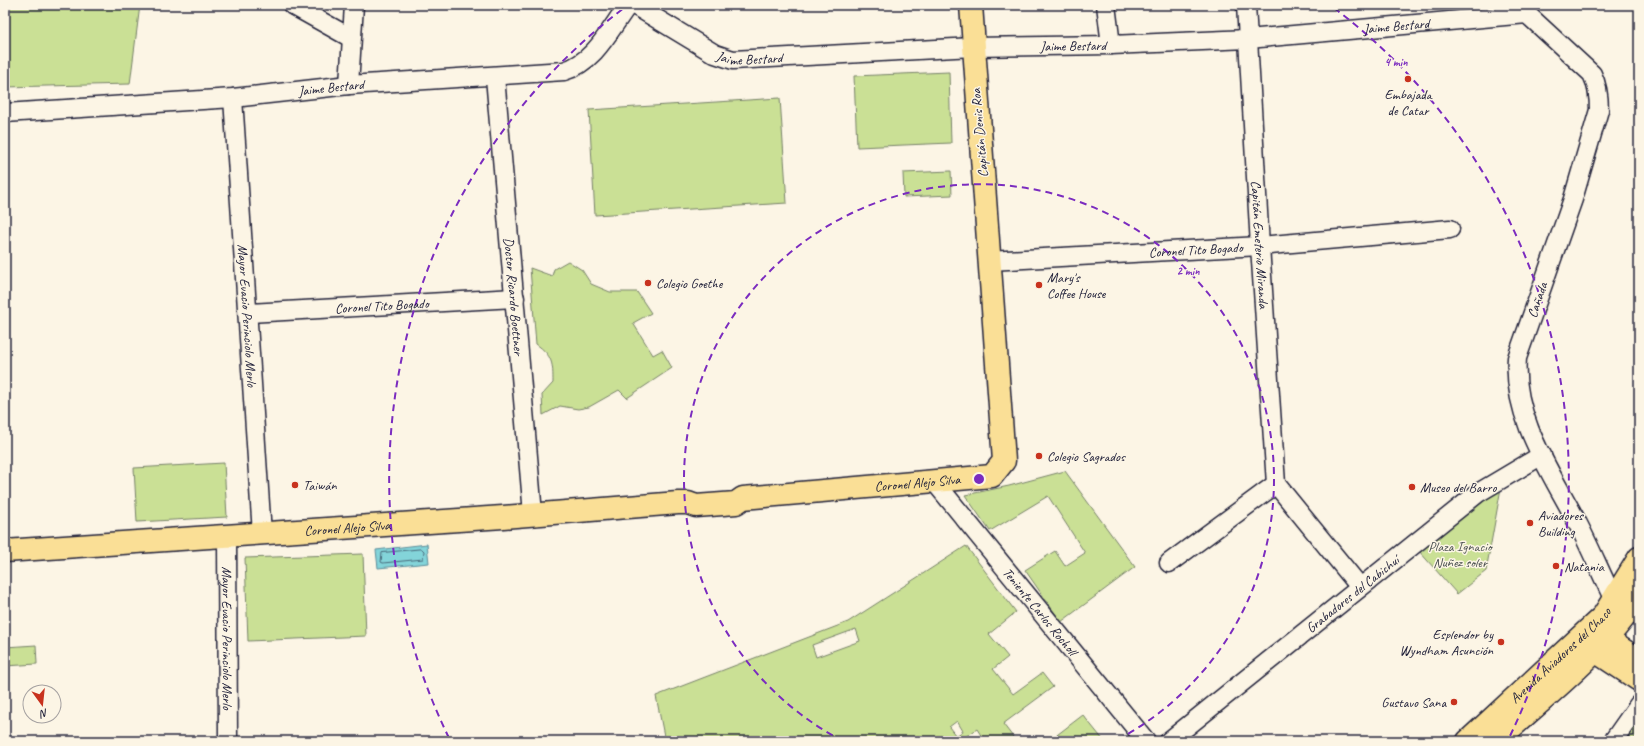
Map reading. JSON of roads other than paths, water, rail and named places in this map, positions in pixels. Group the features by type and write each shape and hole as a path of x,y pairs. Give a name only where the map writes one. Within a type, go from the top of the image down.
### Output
{"main road":[{"name":"Capitán Denis Roa","path":"971,5 989,261"},
{"name":"Coronel Alejo Silva","path":"5,551 688,503 696,497 736,493 743,498 992,476 1004,461 989,261"},
{"name":"Avenida Aviadores del Chaco","path":"1496,741 1592,640 1603,616 1639,558"},
{"name":"Avenida Aviadores del Chaco","path":"1468,741 1592,640 1626,616 1639,596"},
{"path":"1592,640 1639,660"},
{"path":"1592,640 1639,680"}],"street":[{"path":"292,5 351,38"},
{"path":"349,85 354,5"},
{"name":"Jaime Bestard","path":"5,113 233,98 349,85 495,77 564,71 580,65 593,54 628,5"},
{"name":"Jaime Bestard","path":"634,5 715,54 733,60 973,47 1111,45 1248,39 1527,9"},
{"path":"1106,5 1111,45"},
{"name":"Capitán Emeterio Miranda","path":"1246,5 1276,484"},
{"name":"Cañada","path":"1527,9 1592,74 1596,83 1599,97 1598,110 1573,199 1517,358 1516,374 1519,398 1531,433 1578,524 1614,600"},
{"name":"Doctor Ricardo Boettner","path":"495,77 533,514"},
{"name":"Mayor Evacio Perinciolo Merlo","path":"233,98 262,534"},
{"name":"Coronel Tito Bogado","path":"989,261 1260,246 1450,229"},
{"name":"Coronel Tito Bogado","path":"248,313 515,298"},
{"name":"Grabadores del Cabichuí","path":"1169,741 1478,493 1542,455"},
{"name":"Teniente Carlos Rocholl","path":"934,481 1146,741"},
{"path":"1169,563 1276,484 1360,587"},
{"name":"Mayor Evacio Perinciolo Merlo","path":"227,536 228,741"},
{"path":"1613,741 1639,704"}],"water":[{"path":"427,544 429,563 378,568 376,550"}],"place":[{"name":"Embajada de Catar","path":"1408,79"},
{"name":"Colegio Goethe","path":"648,283"},
{"name":"Mary's Coffee House","path":"1039,285"},
{"name":"Colegio Sagrados","path":"1039,456"},
{"name":"Taiwán","path":"295,485"},
{"name":"Museo del Barro","path":"1412,487"},
{"name":"Aviadores Building","path":"1530,523"},
{"name":"Natania","path":"1556,566"},
{"name":"Esplendor by Wyndham Asunción","path":"1501,642"},
{"name":"Gustavo Sana","path":"1454,702"}],"park label":[{"name":"Plaza Ignacio Nuñez soler","path":"1460,554"}]}
